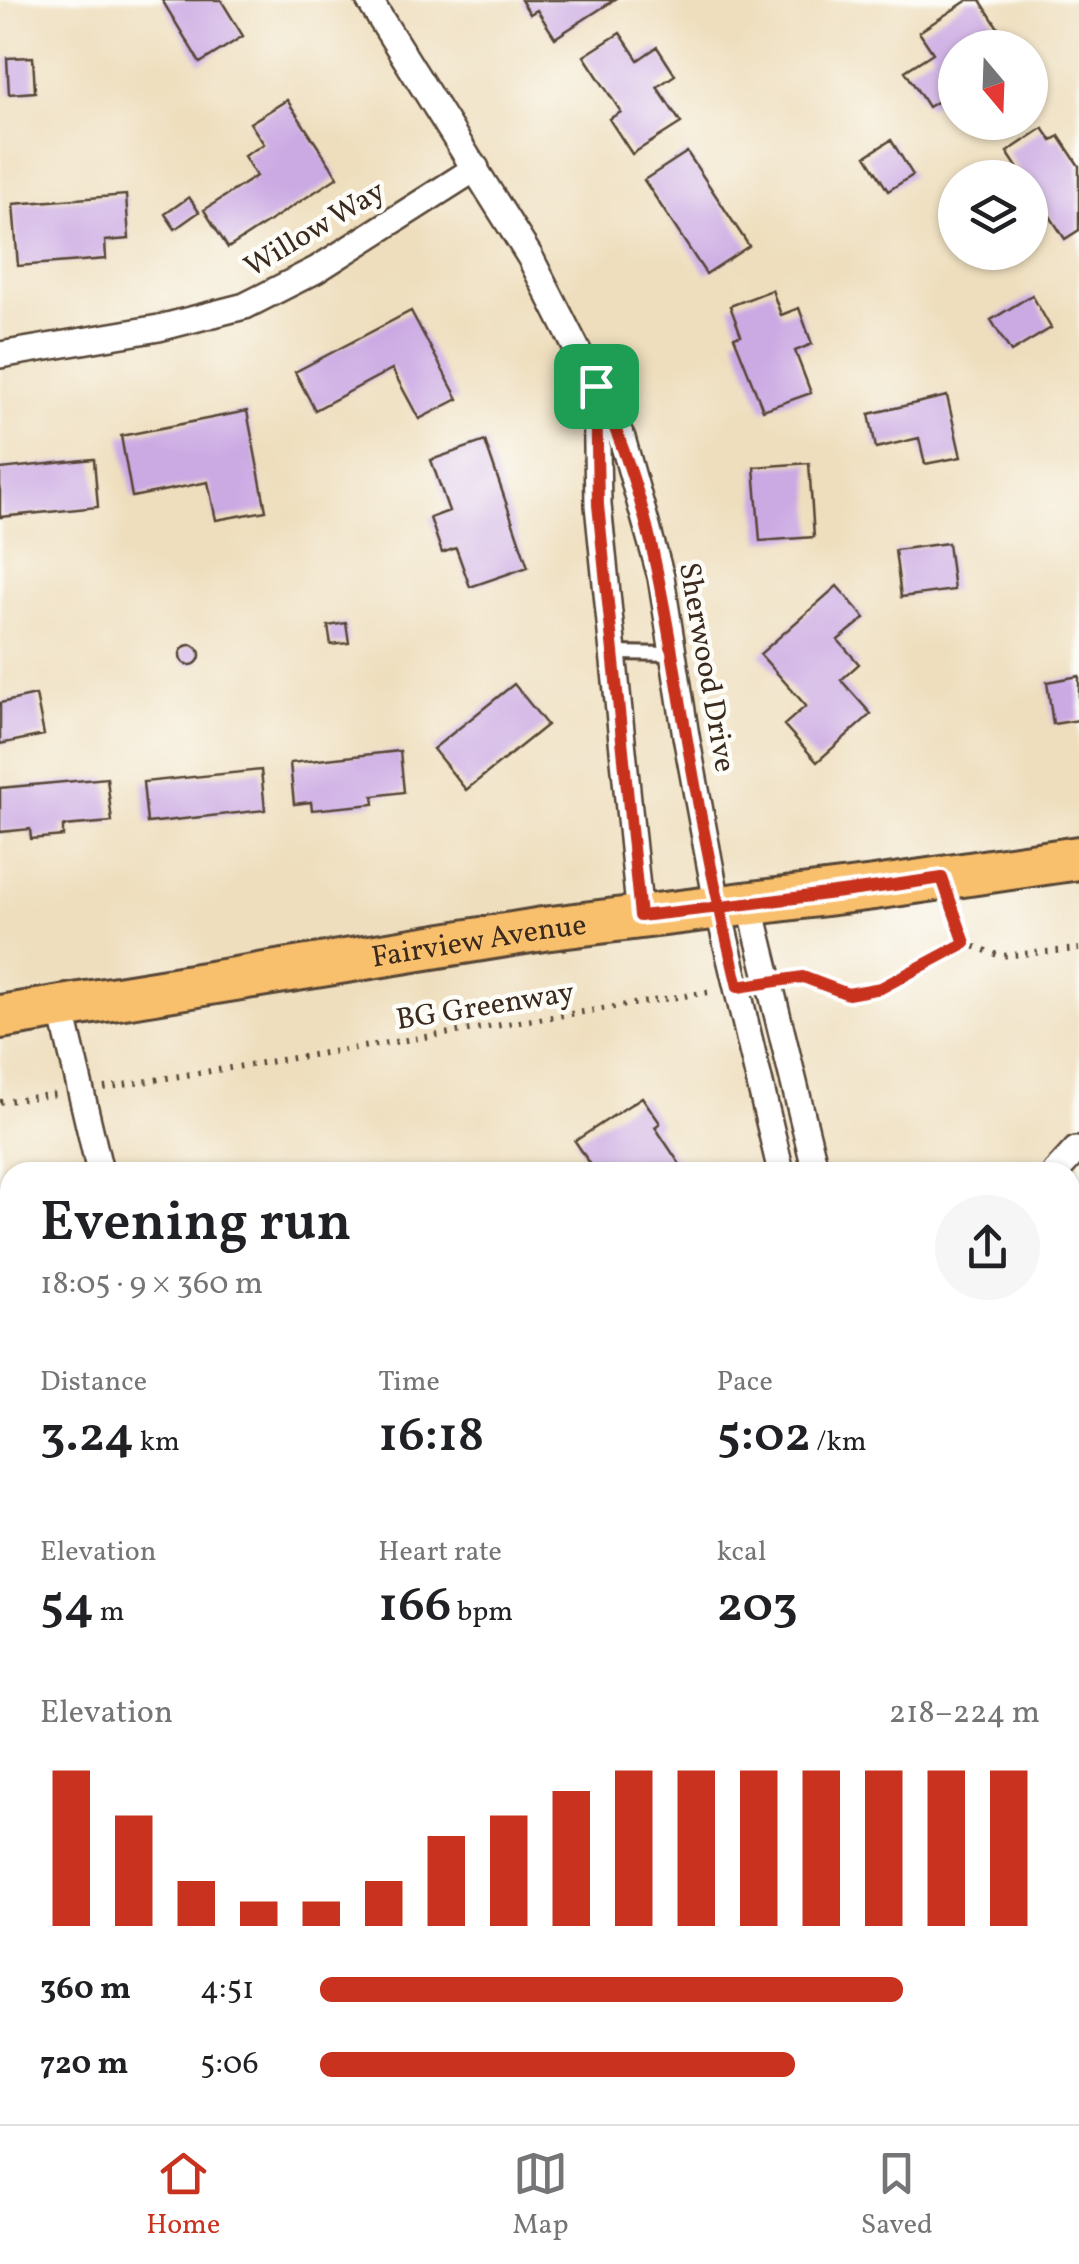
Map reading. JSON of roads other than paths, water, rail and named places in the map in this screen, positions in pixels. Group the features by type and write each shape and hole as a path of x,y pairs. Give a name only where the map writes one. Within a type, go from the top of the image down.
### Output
{"main road":[{"name":"Fairview Avenue","path":"0,1017 640,916 1079,858"}],"street":[{"name":"Sherwood Drive","path":"369,0 549,290 622,438 661,577 686,736 734,906"},
{"name":"Willow Way","path":"0,356 160,328 246,306 316,270 476,168"},
{"name":"Sherwood Drive","path":"596,386 598,505 640,916"},
{"path":"734,906 769,983 814,1162"},
{"path":"734,906 738,987 779,1162"},
{"path":"61,1007 98,1162"},
{"path":"1065,1162 1076,1150"}],"lane":[{"path":"615,654 674,654"}]}
